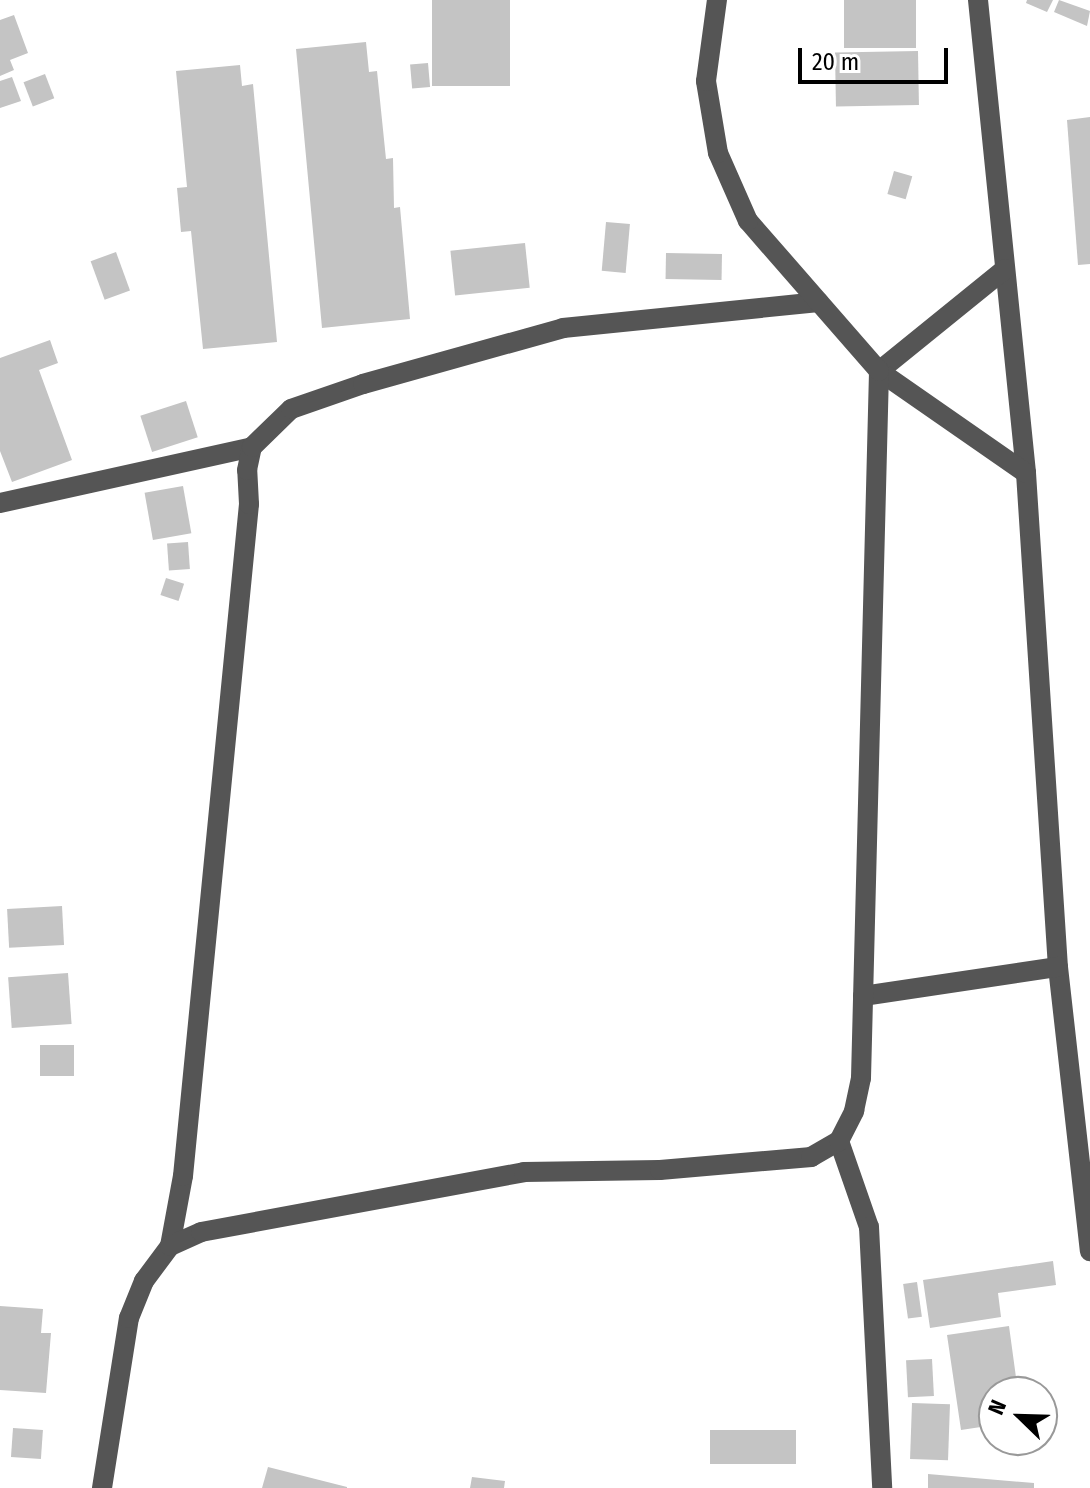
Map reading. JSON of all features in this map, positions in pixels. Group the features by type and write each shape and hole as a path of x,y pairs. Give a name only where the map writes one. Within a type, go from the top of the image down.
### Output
{"street":[{"path":"717,0 706,81 718,153 748,221 879,371 1026,473"},
{"path":"978,0 1026,473 1058,967 1090,1251"},
{"path":"170,1246 201,1232 524,1172 660,1170 811,1157 839,1141 854,1111 861,1078 879,371 1005,269"},
{"path":"0,503 252,447 291,409 376,380 563,328 819,302"},
{"path":"102,1488 129,1318 144,1281 170,1246 183,1176 249,504 247,470 252,447"},
{"path":"863,996 1058,967"},
{"path":"839,1141 869,1227 882,1488"}],"building":[{"path":"432,0 510,0 510,86 432,86"},
{"path":"844,0 916,0 916,48 844,48"},
{"path":"1027,0 1053,0 1047,12 1026,3"},
{"path":"1059,0 1090,11 1087,26 1054,12"},
{"path":"14,15 28,53 10,60 14,70 0,76 0,20"},
{"path":"366,42 369,72 377,71 386,159 393,158 394,208 400,207 410,319 322,328 296,49"},
{"path":"918,51 919,105 836,106 835,52"},
{"path":"428,63 430,87 412,88 410,65"},
{"path":"240,65 242,86 253,84 277,342 203,349 191,231 181,232 177,188 187,187 176,71"},
{"path":"45,74 54,98 33,107 24,82"},
{"path":"12,77 21,101 0,108 0,81"},
{"path":"1090,117 1090,264 1078,265 1067,120"},
{"path":"894,171 912,176 906,199 887,194"},
{"path":"606,222 630,224 626,273 602,271"},
{"path":"525,243 530,288 455,296 450,251"},
{"path":"116,252 130,291 105,300 91,261"},
{"path":"666,253 722,254 722,280 666,279"},
{"path":"50,340 58,363 39,370 72,460 12,482 0,451 0,358"},
{"path":"186,401 198,437 152,452 140,416"},
{"path":"183,486 191,533 153,540 145,493"},
{"path":"188,542 190,569 169,570 167,543"},
{"path":"166,578 184,584 179,601 160,595"},
{"path":"62,906 64,945 9,948 7,909"},
{"path":"68,973 72,1024 12,1028 8,977"},
{"path":"40,1045 74,1045 74,1076 40,1076"},
{"path":"1053,1261 1056,1285 998,1293 1001,1317 930,1328 923,1280"},
{"path":"917,1282 922,1317 908,1319 903,1284"},
{"path":"0,1306 43,1309 41,1333 51,1333 46,1393 0,1390"},
{"path":"1009,1326 1016,1376 978,1376 978,1427 961,1430 947,1335"},
{"path":"932,1359 934,1396 908,1397 906,1360"},
{"path":"912,1403 950,1404 948,1460 910,1459"},
{"path":"13,1428 43,1430 41,1459 11,1457"},
{"path":"710,1430 796,1430 796,1464 710,1464"},
{"path":"268,1467 347,1487 347,1488 262,1488"},
{"path":"928,1474 1034,1483 1034,1488 928,1488"},
{"path":"472,1477 505,1481 504,1488 470,1488"}]}
